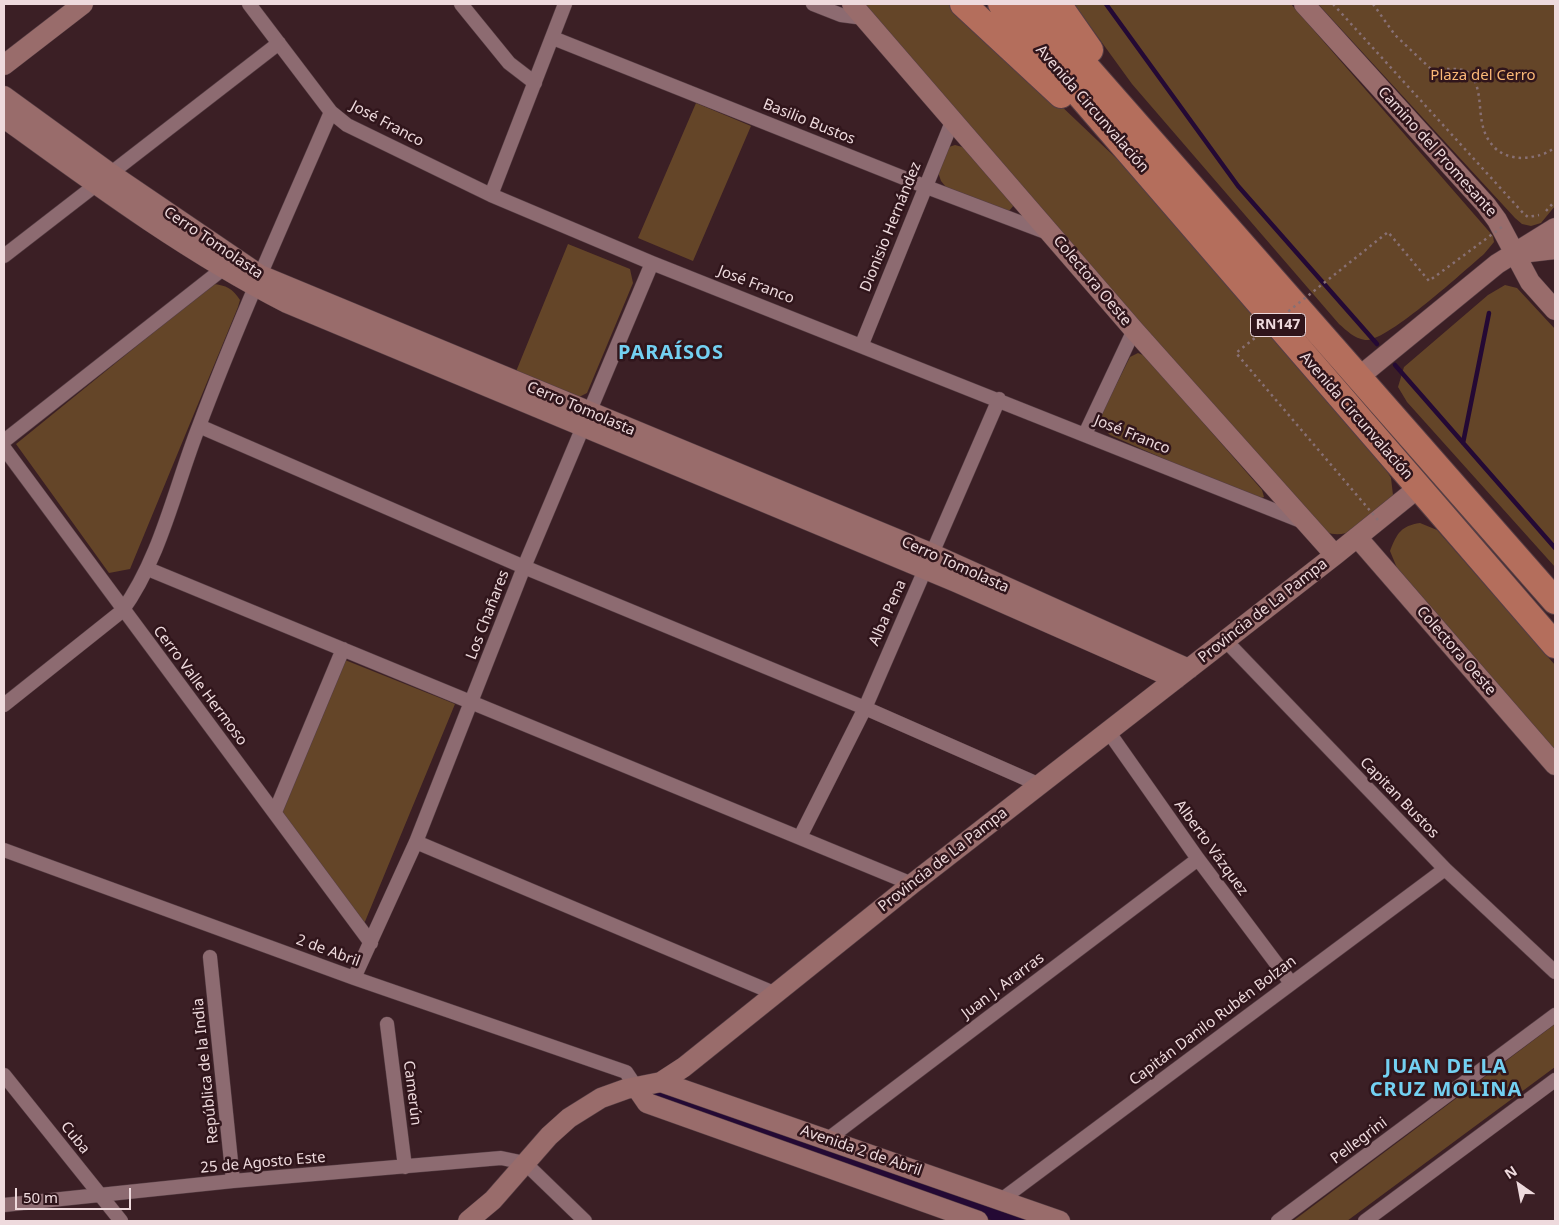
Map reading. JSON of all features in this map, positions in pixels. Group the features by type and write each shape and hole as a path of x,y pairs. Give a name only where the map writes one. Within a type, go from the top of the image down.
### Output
{"highway":[{"path":"963,4 1175,205"},
{"name":"Avenida Circunvalación","path":"1001,4 1555,645"},
{"name":"Avenida Circunvalación","path":"1031,4 1360,376 1555,601"},
{"path":"1058,4 1158,147"}],"street":[{"path":"4,65 83,4"},
{"name":"José Franco","path":"248,4 331,112 347,125 491,195 652,263 862,344 1304,522"},
{"path":"462,4 510,63 535,83"},
{"path":"491,195 565,4"},
{"path":"813,4 841,15 858,11"},
{"name":"Camino del Promesante","path":"1304,4 1486,205 1502,227 1530,282 1555,310"},
{"name":"Colectora Oeste","path":"858,11 952,122 1053,235 1134,330 1335,555"},
{"name":"Basilio Bustos","path":"553,38 924,186 1053,235"},
{"path":"4,256 279,43"},
{"name":"Cerro Tomolasta","path":"4,96 103,178"},
{"path":"4,705 122,610 136,591 148,569 199,426 258,281 331,112"},
{"name":"Cerro Tomolasta","path":"4,118 103,178 229,264 258,281 586,420 929,562 1182,674"},
{"name":"Dionisio Hernández","path":"862,344 924,186 952,122"},
{"path":"1360,376 1497,264 1551,238 1555,220"},
{"name":"Los Chañares","path":"354,978 416,842 524,567 652,263"},
{"path":"4,441 229,264"},
{"path":"1085,434 1134,330"},
{"name":"Alba Pena","path":"800,837 864,708 929,562 998,399"},
{"path":"199,426 524,567 864,708 1040,785"},
{"name":"Cerro Valle Hermoso","path":"4,448 122,610 275,812 371,943"},
{"name":"Provincia de La Pampa","path":"468,1221 493,1200 525,1162 569,1118 601,1098 636,1087 661,1082 684,1067 912,884 1335,555 1418,488"},
{"name":"Colectora Oeste","path":"1357,537 1555,765"},
{"path":"148,569 912,884"},
{"name":"Capitan Bustos","path":"1225,640 1445,870 1555,972"},
{"path":"275,812 343,649"},
{"name":"Alberto Vázquez","path":"1108,731 1198,860 1291,983"},
{"path":"416,842 776,994"},
{"name":"2 de Abril","path":"4,850 354,978 626,1072 636,1087"},
{"name":"Juan J. Ararras","path":"828,1139 1198,860"},
{"name":"Capitán Danilo Rubén Bolzan","path":"1001,1200 1445,870"},
{"name":"República de la India","path":"210,957 233,1181"},
{"name":"Pellegrini","path":"1278,1221 1555,1014"},
{"name":"Camerún","path":"387,1024 405,1167"},
{"name":"Cuba","path":"4,1075 121,1221"},
{"path":"1365,1221 1555,1080"},
{"name":"Avenida 2 de Abril","path":"661,1082 1060,1221"},
{"name":"Avenida 2 de Abril","path":"636,1087 648,1103 977,1221"},
{"name":"25 de Agosto Este","path":"4,1205 233,1181 501,1158 525,1162"},
{"path":"525,1162 584,1221"}],"path":[{"path":"1333,4 1524,214 1528,217 1538,216 1548,210 1555,202"},
{"path":"1373,4 1395,35 1432,70 1462,69 1472,75 1482,128 1487,140 1500,153 1516,158 1535,157 1555,148"},
{"path":"1378,520 1236,353 1388,232 1429,281 1502,227"}],"green space":[{"path":"860,4 954,4 1139,180 1377,455 1391,478 1393,495 1372,517 1355,529 1346,533 1336,534 1326,532 1308,517"},
{"path":"1074,4 1291,4 1493,236 1494,242 1484,254 1444,289 1390,330 1375,338 1365,340 1354,336 1339,324 1132,84"},
{"name":"Plaza del Cerro","path":"1318,4 1555,4 1555,206 1541,223 1531,226 1522,224 1515,218"},
{"path":"696,103 751,126 693,261 638,238"},
{"path":"955,145 966,148 1014,205 1009,211 946,187 941,181 938,172 949,147"},
{"path":"568,244 630,269 633,283 587,393 577,398 515,374"},
{"path":"213,284 222,285 232,290 240,300 238,307 130,569 109,573 16,444"},
{"path":"1505,285 1517,288 1555,329 1555,567 1407,402 1398,387 1404,367 1488,295"},
{"path":"1138,353 1145,356 1262,490 1264,497 1257,500 1110,435 1102,427 1100,417 1130,357"},
{"path":"1420,523 1437,530 1555,665 1555,750 1397,568 1390,551 1395,539 1404,528"},
{"path":"345,660 455,704 364,924 281,813"},
{"path":"1555,1024 1555,1067 1347,1221 1293,1221"},
{"path":"656,1089 1037,1221 997,1221 652,1100"}],"waterway":[{"path":"1106,4 1238,186 1377,344"},
{"path":"1463,443 1489,313"},
{"path":"1395,365 1555,548"},
{"path":"654,1091 1018,1221"}],"district":[{"name":"PARAÍSOS","path":"671,353"},
{"name":"JUAN DE LA CRUZ MOLINA","path":"1446,1078"}]}
